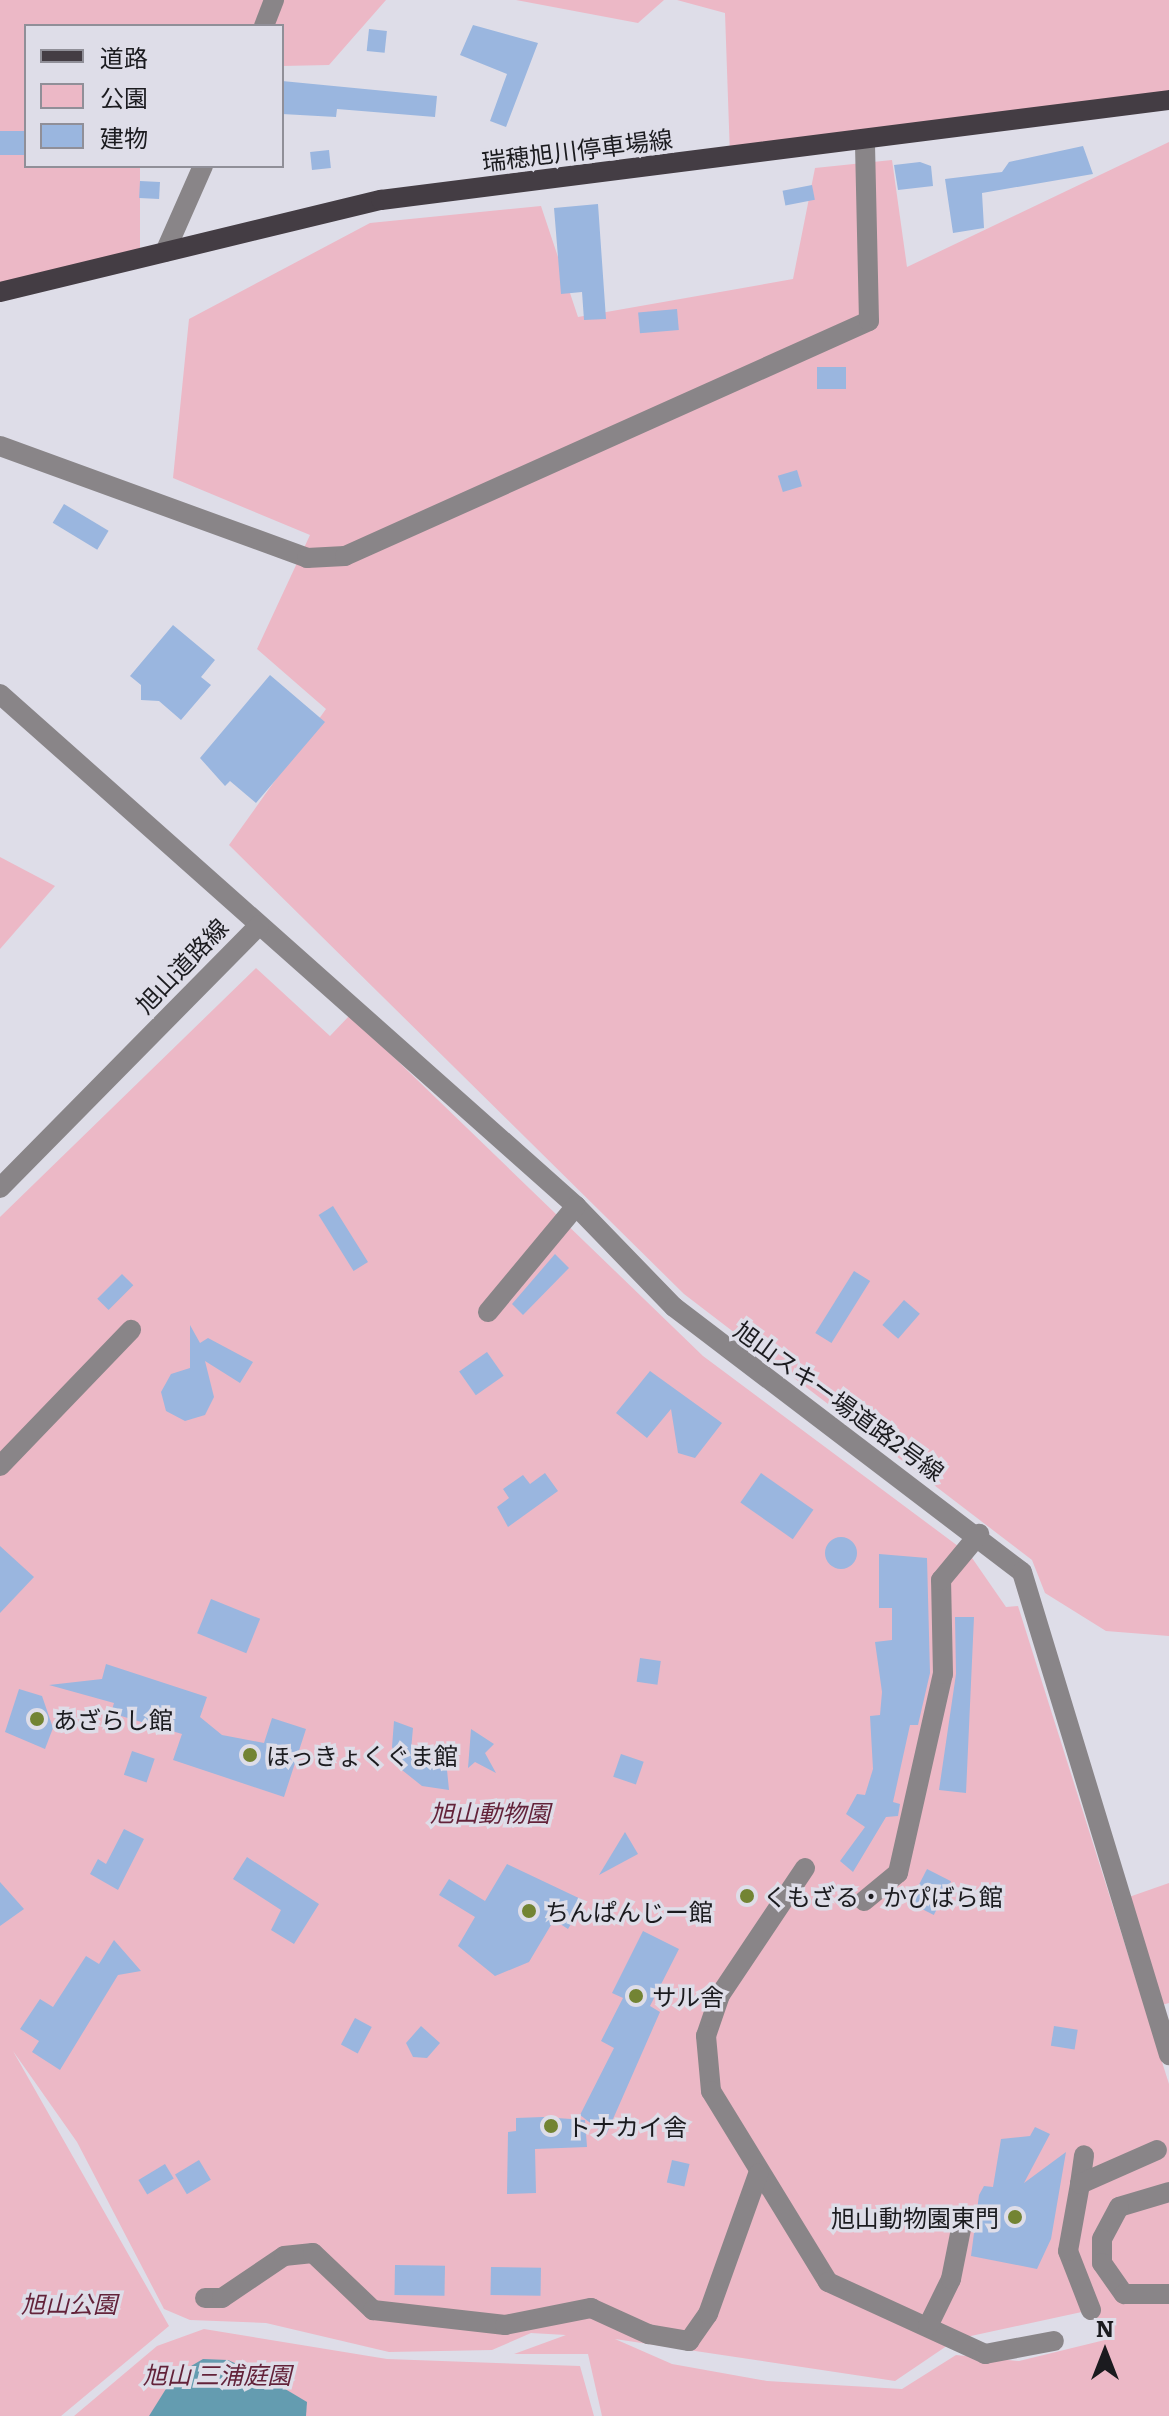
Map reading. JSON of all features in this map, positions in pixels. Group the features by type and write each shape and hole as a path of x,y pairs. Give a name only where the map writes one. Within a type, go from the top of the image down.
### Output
{"main road":[{"name":"瑞穂旭川停車場線","path":"0,292 381,200 1169,100"}],"street":[{"path":"265,24 274,0"},
{"path":"0,446 307,558 345,556 869,321 865,139"},
{"path":"165,252 202,168"},
{"name":"旭山道路線","path":"0,694 259,925 0,1188"},
{"name":"旭山スキー場道路2号線","path":"259,925 576,1206 686,1317 782,1395 979,1534 1022,1572 1169,2055"},
{"path":"488,1312 576,1206"},
{"path":"0,1466 131,1330"},
{"path":"864,1901 898,1873 943,1674 941,1580 979,1534"},
{"path":"805,1868 727,1983 706,2036 711,2091 758,2174 828,2282 985,2354 1054,2341"},
{"path":"1080,2184 1157,2150"},
{"path":"1084,2155 1080,2184 1059,2254 1091,2310"},
{"path":"205,2298 222,2298 284,2256 313,2253 373,2310 505,2325 591,2308 648,2334 689,2341 708,2314 758,2174"},
{"path":"1169,2192 1119,2207 1102,2239 1102,2263 1124,2294 1169,2294"},
{"path":"928,2326 951,2279 963,2219"}],"green space":[{"path":"0,0 386,0 329,65 284,66 284,24 24,24 24,168 140,168 140,258 0,292"},
{"path":"516,0 664,0 638,23"},
{"path":"677,0 1169,0 1169,100 730,156 725,13"},
{"path":"1169,142 1169,1636 1106,1631 1045,1593 1032,1560 684,1294 229,845 326,709 257,649 310,535 173,478 189,319 370,223 541,206 578,317 793,279 815,168 892,160 907,267"},
{"path":"0,857 55,886 0,949"},
{"name":"旭山動物園","path":"256,968 330,1036 350,1015 703,1356 970,1555 1006,1607 1018,1606 1169,2084 1169,2416 602,2416 588,2354 514,2354 566,2335 531,2333 492,2350 389,2352 266,2323 190,2320 164,2309 77,2142 13,2051 169,2326 61,2416 0,2416 0,1217","holes":["1091,2310 1113,2338 1019,2361 956,2355 902,2389 767,2381 672,2364 615,2339 895,2381 957,2339"]},
{"path":"1169,1883 1169,2003 1162,2005 1129,1897"},
{"name":"旭山 三浦庭園","path":"204,2329 387,2359 580,2366 594,2416 74,2416 157,2346"}],"water":[{"path":"203,2359 228,2360 265,2377 307,2402 306,2416 149,2416 174,2376"}],"building":[{"path":"473,25 538,43 506,127 490,121 507,74 460,55"},
{"path":"369,29 387,31 385,53 367,51"},
{"path":"284,81 437,96 435,117 337,109 336,117 284,114"},
{"path":"0,131 24,131 24,155 0,155"},
{"path":"1083,146 1093,174 982,193 984,228 953,233 945,179 1002,172 1009,162"},
{"path":"329,150 331,168 312,170 310,152"},
{"path":"920,162 931,166 933,186 898,190 894,165"},
{"path":"140,181 160,182 159,199 139,198"},
{"path":"812,185 815,200 785,205 783,191"},
{"path":"598,204 606,319 584,320 582,292 561,294 554,208"},
{"path":"677,309 679,330 640,333 638,312"},
{"path":"817,367 846,367 846,389 817,389"},
{"path":"797,470 802,486 783,492 778,476"},
{"path":"64,504 109,531 97,550 53,523"},
{"path":"173,625 215,660 201,677 211,685 181,720 159,701 141,700 141,685 130,676"},
{"path":"270,675 325,722 256,803 230,781 225,786 200,758"},
{"path":"333,1206 368,1262 354,1271 319,1215"},
{"path":"555,1254 569,1268 523,1315 512,1304"},
{"path":"854,1271 870,1281 831,1343 815,1333"},
{"path":"122,1274 133,1285 109,1310 97,1299"},
{"path":"904,1300 920,1314 898,1339 882,1325"},
{"path":"190,1325 200,1343 208,1338 253,1362 240,1383 205,1361 214,1397 205,1415 185,1421 166,1411 161,1392 171,1374 190,1368"},
{"path":"487,1352 504,1376 476,1395 459,1372"},
{"path":"650,1371 722,1423 695,1458 678,1453 671,1409 647,1438 616,1413"},
{"path":"545,1473 558,1491 508,1527 497,1507 509,1498 503,1489 523,1475 530,1484"},
{"path":"761,1473 813,1510 793,1539 740,1502"},
{"path":"841,1537 852,1542 857,1553 852,1564 841,1569 830,1564 825,1553 830,1542"},
{"path":"0,1546 34,1577 0,1613"},
{"path":"879,1554 927,1558 930,1673 918,1725 910,1725 893,1802 900,1804 898,1816 886,1817 853,1872 840,1861 865,1827 846,1814 857,1794 865,1795 873,1769 870,1716 880,1715 882,1692 875,1642 892,1640 892,1608 879,1608"},
{"path":"211,1599 260,1619 246,1653 197,1633"},
{"path":"955,1617 974,1617 966,1793 939,1790 956,1674"},
{"path":"640,1658 661,1661 657,1685 637,1682"},
{"path":"106,1664 207,1697 200,1717 222,1735 264,1743 272,1718 306,1729 284,1797 173,1760 182,1734 111,1713 114,1703 49,1685 102,1679"},
{"path":"19,1689 42,1696 53,1728 45,1749 5,1732"},
{"path":"394,1721 413,1728 411,1750 422,1764 447,1770 449,1790 422,1786 402,1770 392,1747"},
{"path":"471,1729 494,1744 485,1753 496,1773 475,1762 468,1768"},
{"path":"132,1751 155,1759 147,1782 124,1775"},
{"path":"621,1754 644,1762 636,1785 613,1777"},
{"path":"124,1829 144,1839 118,1890 90,1874 98,1859 106,1864"},
{"path":"625,1832 638,1854 599,1875"},
{"path":"247,1857 319,1904 294,1944 271,1930 281,1910 233,1879"},
{"name":"ちんぱんじー館","path":"507,1864 585,1901 568,1929 554,1920 529,1962 495,1976 458,1946 475,1917 439,1895 449,1879 485,1901"},
{"path":"927,1869 951,1881 934,1915 910,1903"},
{"path":"0,1882 24,1909 0,1926"},
{"name":"サル舎","path":"643,1931 679,1949 650,2006 660,2012 606,2135 580,2115 614,2048 601,2041 623,1998 612,1993"},
{"path":"114,1940 141,1971 118,1975 60,2070 32,2052 39,2041 20,2029 40,1999 53,2007 86,1956 99,1964"},
{"path":"355,2018 372,2027 358,2053 341,2044"},
{"path":"421,2026 440,2043 427,2058 413,2057 406,2043"},
{"path":"1054,2026 1078,2030 1075,2050 1051,2046"},
{"path":"516,2118 585,2120 587,2147 535,2149 536,2193 507,2194 508,2132 516,2131"},
{"name":"旭山動物園東門","path":"1035,2127 1050,2134 1024,2183 1066,2152 1051,2239 1037,2269 971,2256 979,2195 984,2186 993,2187 1001,2139 1030,2136"},
{"path":"199,2160 211,2180 187,2194 175,2174"},
{"path":"672,2160 690,2164 684,2186 667,2182"},
{"path":"165,2164 174,2179 147,2195 138,2180"},
{"path":"395,2265 445,2266 444,2296 394,2295"},
{"path":"491,2267 541,2268 541,2296 491,2295"}],"place":[{"name":"あざらし館","path":"37,1719"},
{"name":"ほっきょくぐま館","path":"250,1755"},
{"name":"くもざる・かぴばら館","path":"747,1896"},
{"name":"ちんぱんじー館","path":"529,1911"},
{"name":"サル舎","path":"636,1996"},
{"name":"トナカイ舎","path":"551,2126"},
{"name":"旭山動物園東門","path":"1015,2217"}],"park label":[{"name":"旭山公園","path":"69,2303"}]}
